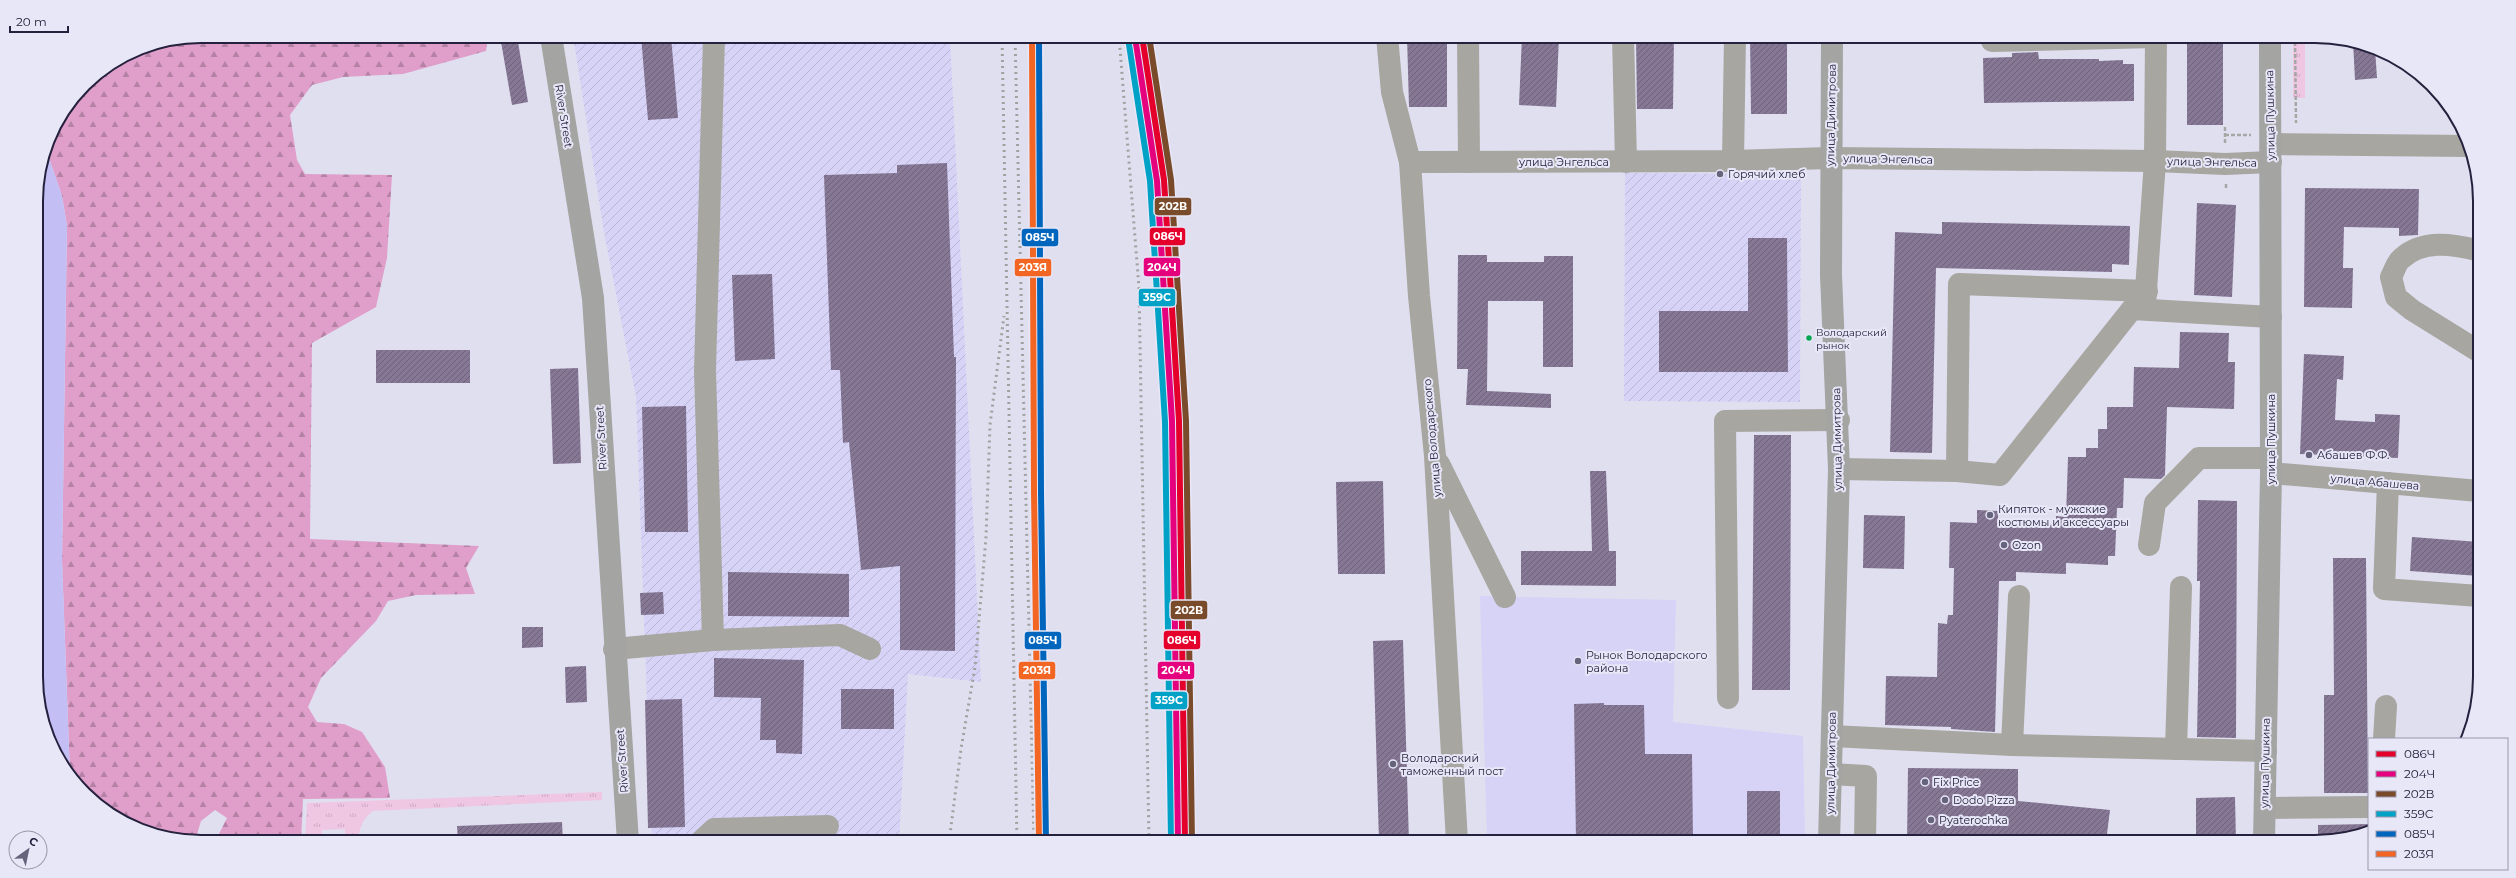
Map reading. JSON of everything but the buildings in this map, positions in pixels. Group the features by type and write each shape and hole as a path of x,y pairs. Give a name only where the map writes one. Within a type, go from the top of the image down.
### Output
{"main road":[{"name":"River Street","path":"552,43 593,298 614,649 627,835"},
{"name":"улица Димитрова","path":"1829,835 1839,469 1839,420 1831,276 1830,158 1832,43"},
{"name":"улица Пушкина","path":"2264,835 2271,466 2270,43"}],"street":[{"path":"713,640 705,371 714,43"},
{"name":"улица Володарского","path":"1388,43 1392,92 1410,162 1419,296 1435,456 1457,835"},
{"path":"1468,43 1468,162"},
{"path":"1623,43 1626,162"},
{"path":"1733,161 1735,43"},
{"path":"2146,300 2155,161 2156,43"},
{"name":"улица Энгельса","path":"1410,162 1733,161 1830,158 2155,161 2225,164 2271,153 2463,146"},
{"path":"2473,249 2449,243 2417,248 2400,259 2391,277 2396,297 2412,310 2473,348"},
{"path":"1957,471 1959,284 2146,300 2271,317"},
{"path":"1839,469 1957,471 2000,475 2132,309 2146,300"},
{"path":"1728,698 1726,421 1839,420"},
{"path":"1435,456 1505,597"},
{"name":"улица Абашева","path":"2149,545 2155,503 2200,458 2271,466 2388,483 2473,490"},
{"path":"2388,483 2384,589 2473,595"},
{"path":"2176,749 2181,587"},
{"path":"2012,745 2019,596"},
{"path":"614,649 713,640 840,635 870,648"},
{"path":"2384,738 2386,706"},
{"path":"1832,736 2012,745 2266,751"},
{"path":"1831,774 1866,776 1865,835"},
{"path":"2265,808 2368,807"},
{"path":"708,835 714,829 828,826"}],"path":[{"path":"2295,43 2296,130"}],"shaded area":[{"path":"574,43 950,43 981,682 908,674 899,835 652,835 636,397 604,232"},
{"path":"49,157 62,196 67,226 62,561 70,764 59,747 51,728 43,687 43,191"},
{"path":"1625,173 1801,174 1800,402 1624,401"},
{"name":"Рынок Володарского района","path":"1480,596 1676,600 1673,722 1803,736 1805,835 1487,835"}],"green space":[{"path":"191,43 487,43 486,51 403,74 343,77 312,85 290,115 297,160 305,174 392,175 387,258 376,307 312,343 310,539 479,546 466,568 475,594 416,595 388,601 376,621 321,678 308,707 317,722 344,724 362,732 385,767 390,798 303,799 301,835 218,835 227,818 215,810 201,821 197,835 181,834 150,827 122,814 89,789 70,764 62,561 67,226 62,196 49,157 64,122 82,97 97,82 122,64 150,51"},
{"path":"2293,43 2305,43 2305,98 2293,98"},
{"path":"602,792 602,800 373,811 366,818 359,835 345,835 345,829 322,830 322,835 305,835 307,803"}],"railway":[{"path":"1002,43 1017,835"},
{"path":"1015,43 1034,835"},
{"path":"1120,43 1139,288 1149,835"},
{"path":"950,835 961,749 975,667 986,537 990,425 1004,316"}],"transit line":[{"name":"203Я","path":"1032,43 1034,492 1039,835"},
{"name":"085Ч","path":"1039,43 1041,492 1046,835"},
{"name":"359С","path":"1129,43 1150,181 1165,422 1171,835"},
{"name":"204Ч","path":"1136,43 1157,181 1172,421 1178,835"},
{"name":"086Ч","path":"1143,43 1164,180 1179,421 1185,835"},
{"name":"202В","path":"1150,43 1171,180 1186,421 1192,835"}],"place":[{"name":"Горячий хлеб","path":"1720,174"},
{"name":"Володарский рынок","path":"1809,338"},
{"name":"Абашев Ф.Ф.","path":"2309,455"},
{"name":"Кипяток - мужские костюмы и аксессуары","path":"1990,515"},
{"name":"Ozon","path":"2004,545"},
{"name":"Рынок Володарского района","path":"1578,661"},
{"name":"Володарский таможенный пост","path":"1393,764"},
{"name":"Fix Price","path":"1925,782"},
{"name":"Dodo Pizza","path":"1945,800"},
{"name":"Pyaterochka","path":"1931,820"}]}
